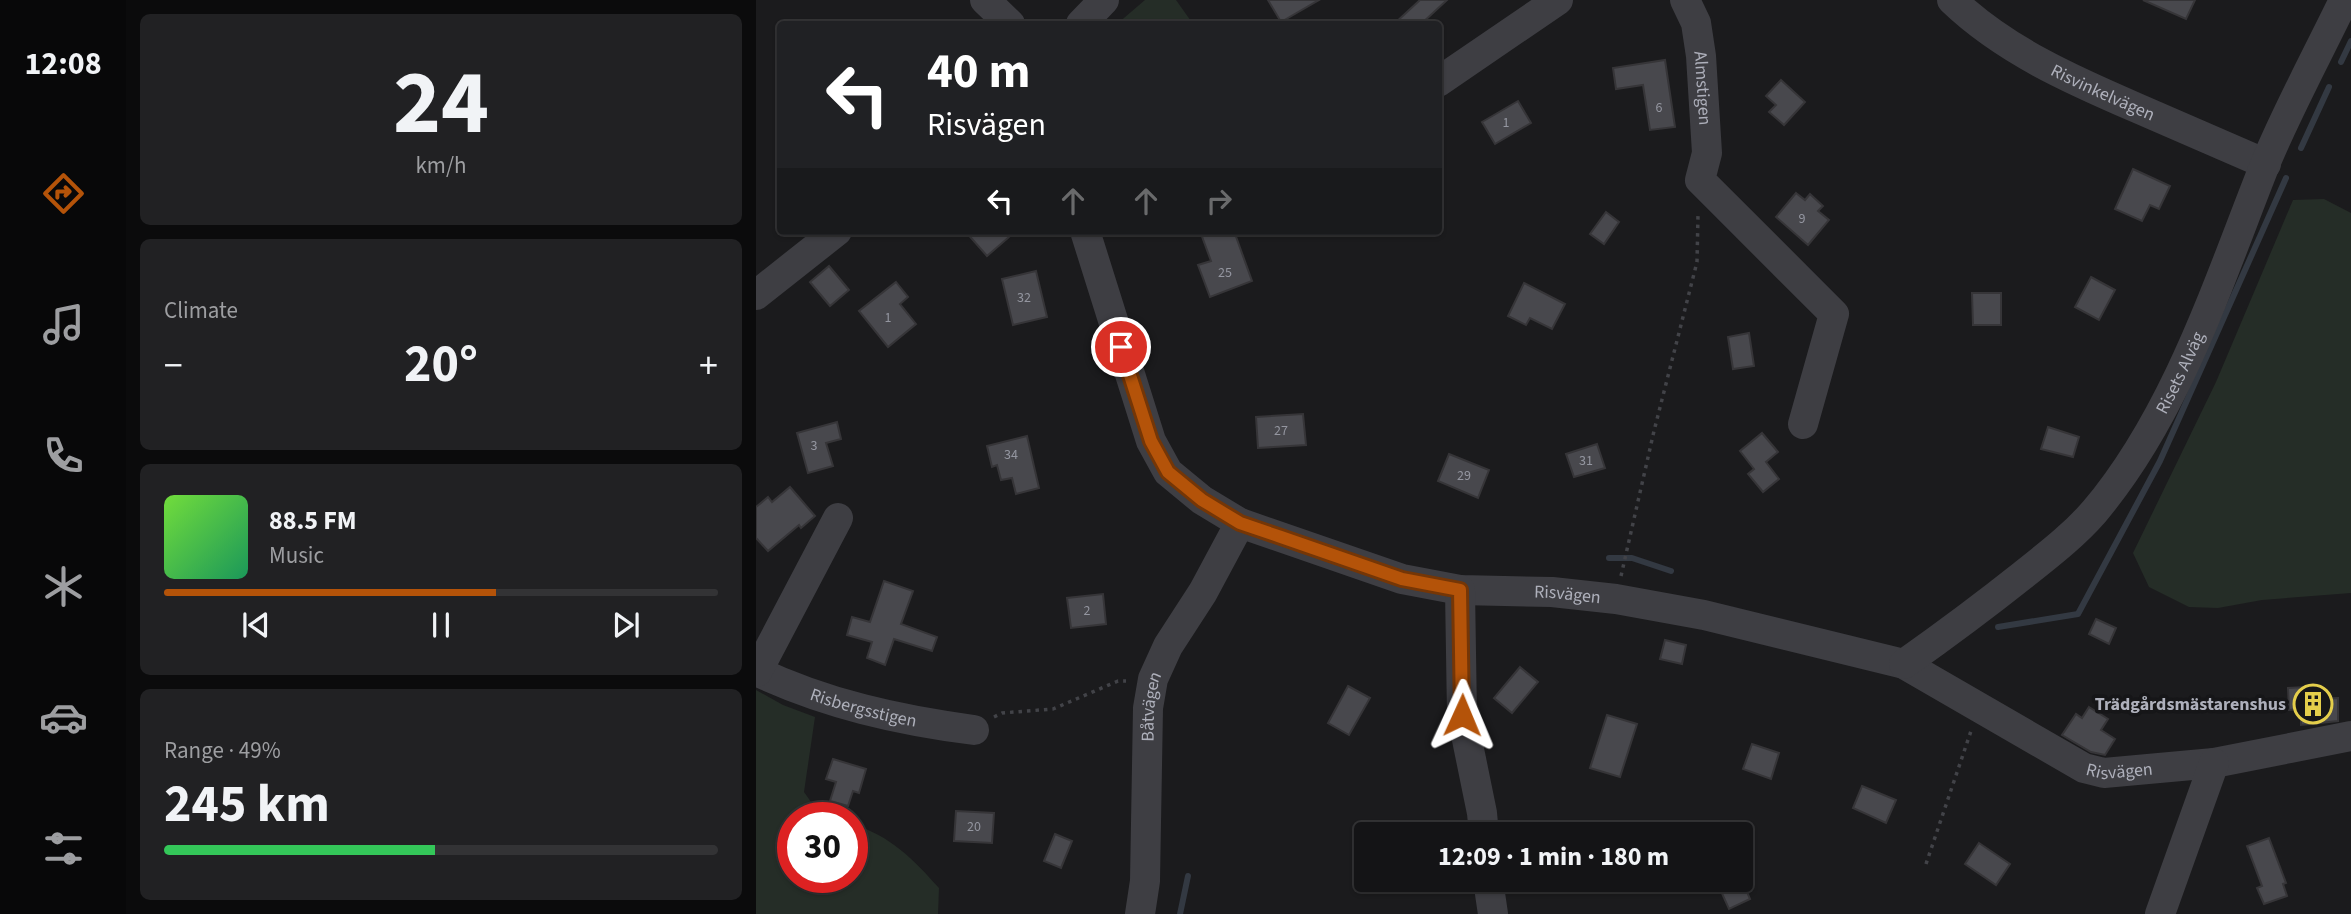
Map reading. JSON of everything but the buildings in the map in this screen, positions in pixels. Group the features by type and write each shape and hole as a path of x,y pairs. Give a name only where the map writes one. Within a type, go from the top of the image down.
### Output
{"street":[{"path":"985,0 1007,21"},
{"path":"1084,21 1104,0"},
{"path":"1442,79 1558,0"},
{"name":"Almstigen","path":"1685,0 1696,23 1701,56 1707,153 1700,180"},
{"name":"Risvinkelvägen","path":"1952,0 2016,49 2082,84 2266,164"},
{"name":"Risets Alväg","path":"1904,663 1969,617 2064,542 2118,482 2166,400 2205,317 2266,164 2344,0"},
{"path":"1700,180 1834,314 1802,424"},
{"path":"756,295 832,235"},
{"name":"Risvägen","path":"1086,235 1151,441 1168,472 1202,500 1240,523 1402,579 1460,590 1552,592 1616,599 1704,615 1904,663 2084,768 2104,773 2214,763 2351,736"},
{"path":"756,672 838,519"},
{"name":"Båtvägen","path":"1140,914 1145,881 1148,708 1153,679 1168,646 1203,592 1240,523"},
{"path":"1460,590 1462,715 1483,822"},
{"name":"Risbergsstigen","path":"756,672 844,704 909,721 974,730"},
{"path":"2160,914 2214,763"},
{"path":"1490,892 1493,914"}],"path":[{"path":"1624,564 1697,262 1700,180"},
{"path":"974,730 1002,713 1053,709 1118,681 1153,679"},
{"path":"1926,864 1980,706"}],"shaded area":[{"path":"1145,0 1176,0 1191,21 1120,21"},
{"path":"2324,199 2351,213 2351,593 2262,600 2218,608 2189,607 2149,587 2133,553 2216,382 2293,200"},
{"path":"756,690 783,705 815,717 804,792 811,802 777,802 777,893 868,893 868,830 900,850 939,888 938,914 756,914"}],"waterway":[{"path":"2341,62 2351,41"},
{"path":"2301,148 2329,87"},
{"path":"1998,627 2078,614 2160,461 2286,178"},
{"path":"1609,558 1632,558 1671,571"},
{"path":"1180,914 1188,876"}],"place":[{"name":"Trädgårdsmästarenshus","path":"2313,704"}],"route":[{"path":"1121,347 1151,441 1168,472 1202,500 1240,523 1402,579 1460,590 1462,715"}]}
